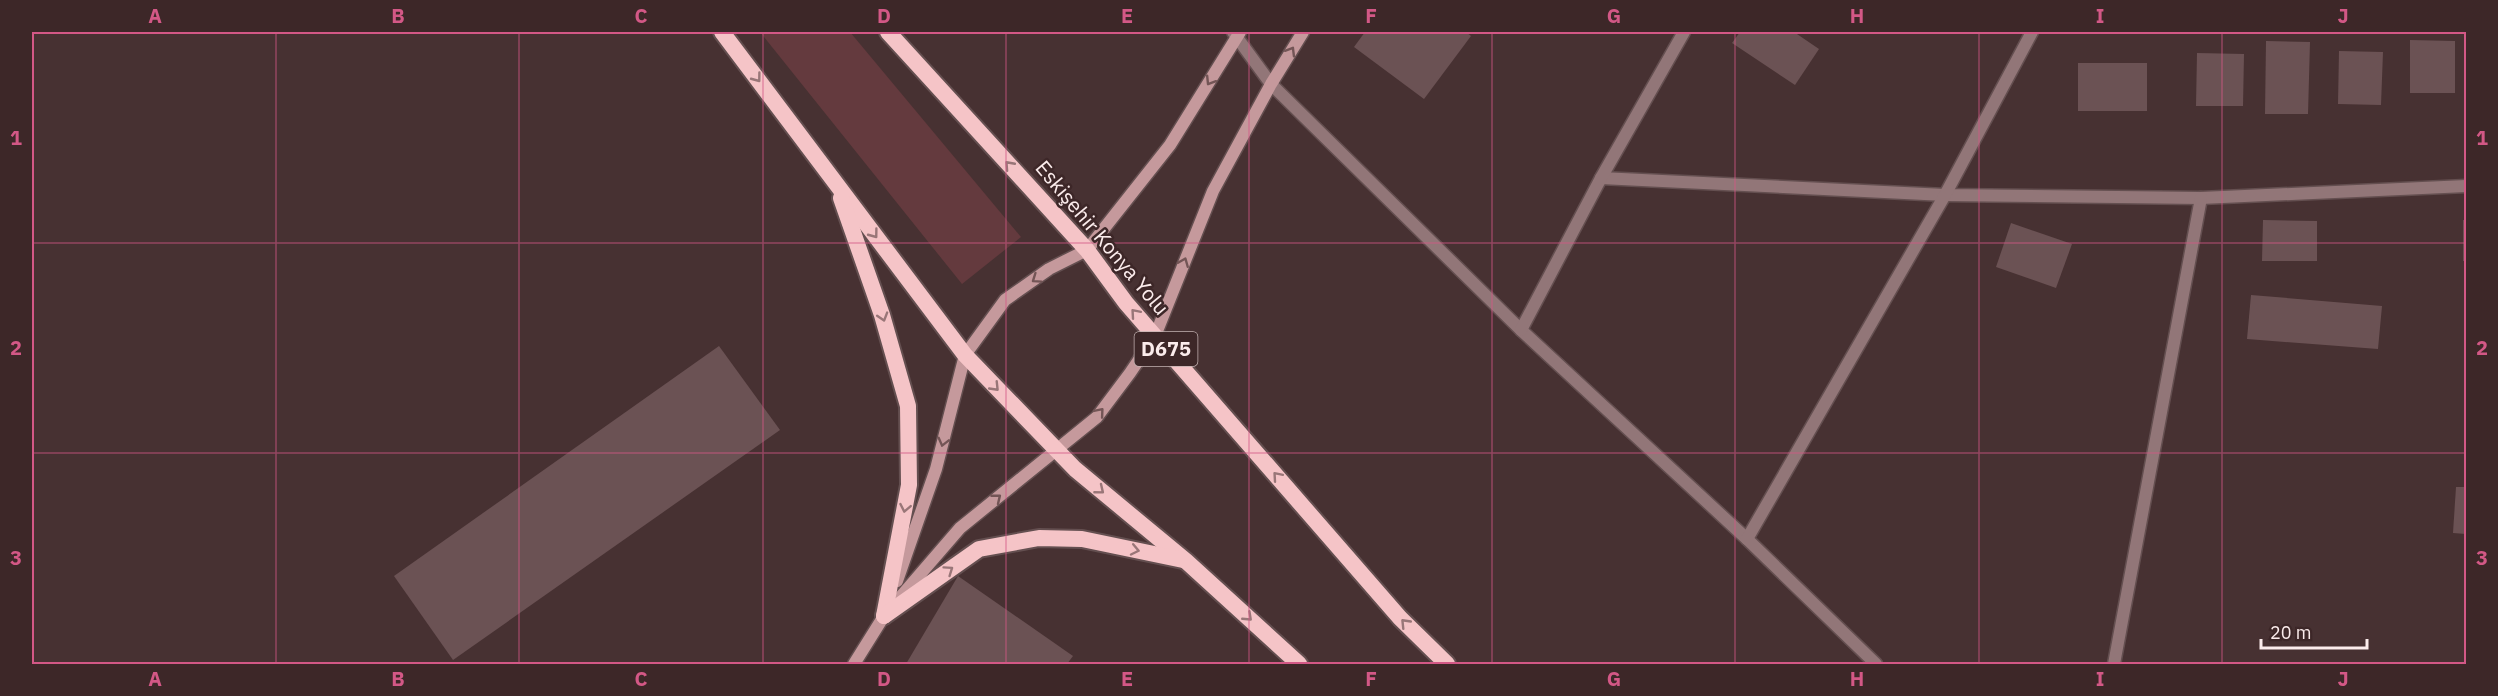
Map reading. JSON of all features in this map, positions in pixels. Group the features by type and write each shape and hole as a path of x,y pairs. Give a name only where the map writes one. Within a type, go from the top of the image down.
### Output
{"highway":[{"path":"722,32 965,355 1075,469 1186,561 1299,664"},
{"name":"Eskişehir Konya Yolu","path":"888,32 1087,250 1126,303 1400,618 1447,664"},
{"path":"835,183 882,315 908,406 909,485 884,616"},
{"path":"884,616 979,549 1039,538 1082,539 1186,561"}],"main road":[{"path":"854,664 884,616 960,528 1097,417 1130,374 1155,336 1212,191 1271,84 1303,32"},
{"path":"884,616 936,469 965,355 1005,300 1049,269 1087,250 1170,145 1237,33"}],"street":[{"path":"1521,330 1601,178 1684,32"},
{"path":"1747,539 1945,195 2032,32"},
{"path":"1237,33 1271,84 1521,330 1747,539 1876,664"},
{"path":"1601,178 1945,195 2201,198 2466,186"},
{"path":"2114,664 2201,198"}],"shaded area":[{"path":"760,32 850,32 1021,237 962,284"}],"building":[{"path":"1365,32 1466,32 1471,36 1424,99 1354,47"},
{"path":"1740,32 1794,32 1819,49 1795,85 1732,43"},
{"path":"2410,40 2455,41 2455,93 2410,93"},
{"path":"2266,41 2310,42 2308,114 2265,114"},
{"path":"2339,51 2383,52 2381,105 2338,104"},
{"path":"2197,53 2244,54 2243,106 2196,106"},
{"path":"2078,63 2147,63 2147,111 2078,111"},
{"path":"2263,220 2317,221 2317,261 2262,261"},
{"path":"2463,220 2466,220 2466,261 2463,261"},
{"path":"2011,223 2072,244 2056,288 1996,267"},
{"path":"2251,295 2382,306 2378,349 2247,339"},
{"path":"719,346 780,430 453,660 394,576"},
{"path":"2456,487 2466,487 2466,534 2453,533"},
{"path":"958,576 1073,656 1067,664 906,664"}]}
